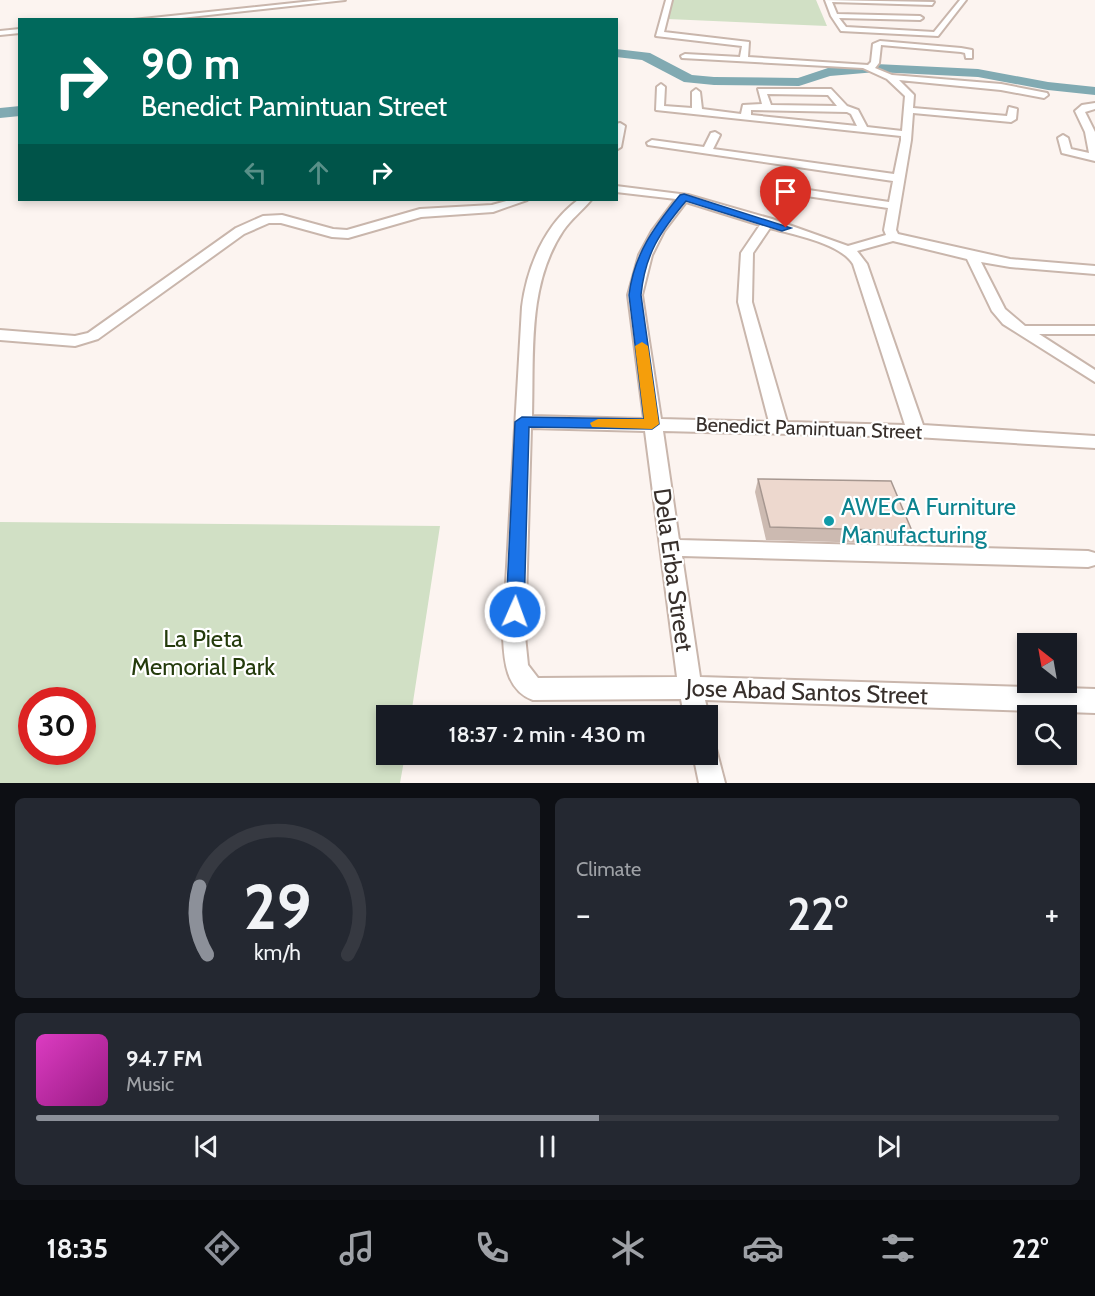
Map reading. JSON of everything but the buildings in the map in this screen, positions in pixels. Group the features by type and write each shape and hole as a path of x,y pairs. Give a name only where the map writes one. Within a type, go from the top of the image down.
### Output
{"street":[{"path":"157,18 342,0"},
{"path":"669,0 663,28 659,34 746,44 744,57"},
{"path":"933,1 828,0 839,23 912,28 936,34 963,0"},
{"path":"855,0 860,3 901,5 906,1"},
{"path":"912,28 933,1"},
{"path":"834,13 922,15"},
{"path":"942,14 951,15"},
{"path":"0,33 18,31"},
{"path":"873,68 877,44 880,43 961,50 969,52 969,56"},
{"path":"685,56 744,57 873,68 890,77 910,95 896,206 890,230 893,237"},
{"path":"890,77 1001,87 1044,95"},
{"path":"661,87 659,108 700,112 768,108 844,109 853,110 863,129"},
{"path":"768,108 761,91 831,93 844,109"},
{"path":"696,92 696,109 700,112"},
{"path":"1063,138 1066,151 1095,158 1090,132 1080,111 1085,107 1095,106"},
{"path":"743,110 906,134"},
{"path":"908,110 1002,119 1011,119 1012,110"},
{"path":"618,136 620,126"},
{"path":"707,151 715,135"},
{"path":"652,143 898,178"},
{"path":"774,185 793,191 896,206"},
{"path":"618,189 684,197 768,222 847,250 860,264 916,431"},
{"name":"Dela Erba Street","path":"684,197 657,230 643,256 637,275 635,295 694,705"},
{"path":"0,335 45,341 75,341 93,336 240,231 267,219 282,219 332,233 348,234 420,213 493,208 518,201"},
{"path":"522,422 532,292 536,270 549,245 578,201"},
{"path":"768,222 747,253 745,302 779,426"},
{"path":"847,250 893,237 1010,263 1095,270"},
{"path":"972,256 999,311 1020,330 1095,377"},
{"path":"1020,330 1095,330"},
{"name":"Benedict Pamintuan Street","path":"522,422 779,426 916,431 1095,442"},
{"name":"Jose Abad Santos Street","path":"522,422 514,636 516,669 533,689 690,688 1095,701"},
{"path":"671,548 1088,559"},
{"path":"708,765 712,783"}],"green space":[{"path":"672,0 816,0 827,26 668,19"},
{"name":"La Pieta Memorial Park","path":"0,522 440,526 413,705 376,705 376,765 403,765 400,783 0,783"}],"waterway":[{"path":"618,53 645,56 689,79 714,81 799,82 828,72 876,68 978,73 1048,86 1095,91"},
{"path":"0,113 18,111"}],"slow traffic":[{"path":"598,423 652,424 642,346"}],"place":[{"name":"AWECA Furniture Manufacturing","path":"829,521"}],"route":[{"path":"515,612 522,422 652,424 635,295 637,275 643,256 657,230 684,197 786,228"}]}
